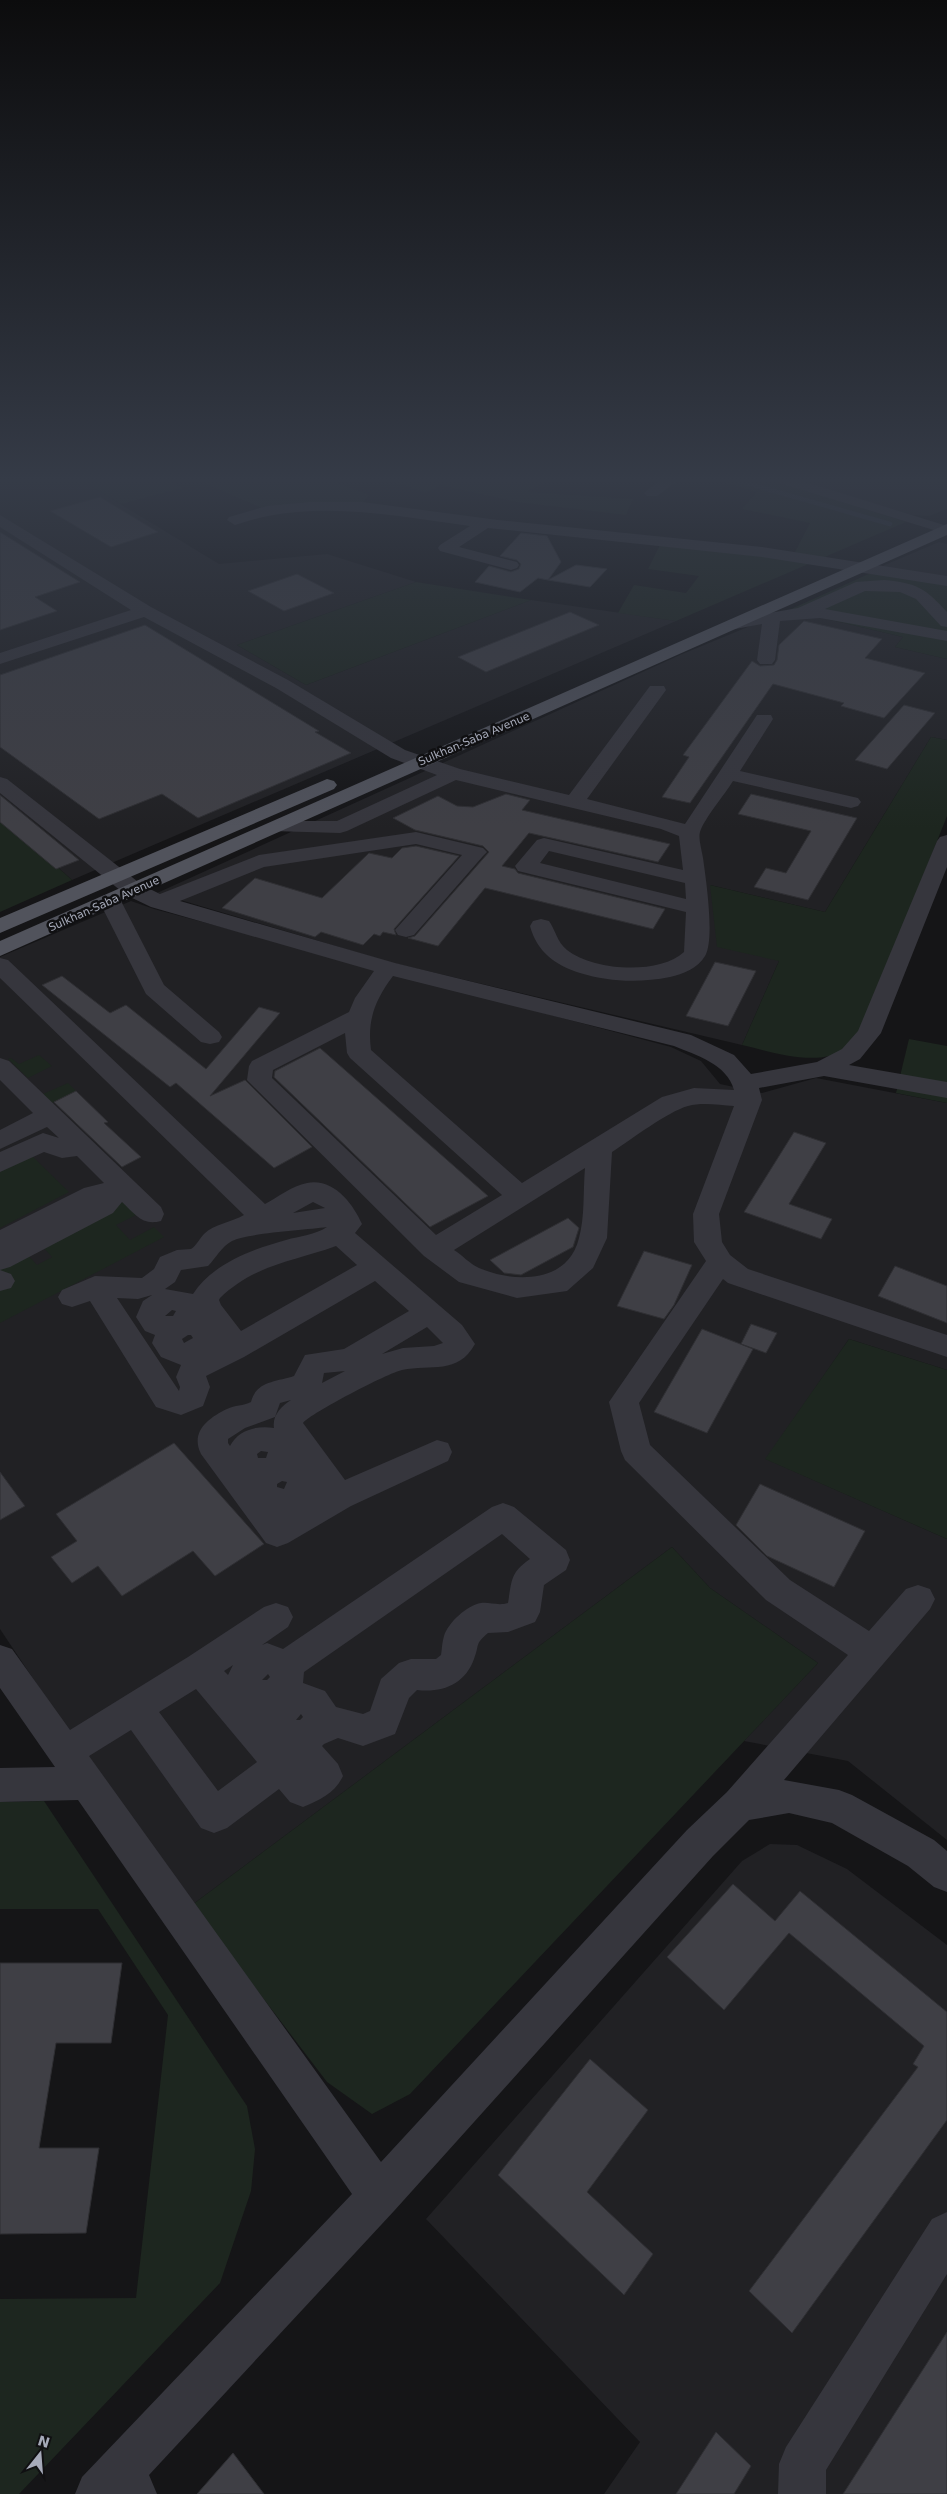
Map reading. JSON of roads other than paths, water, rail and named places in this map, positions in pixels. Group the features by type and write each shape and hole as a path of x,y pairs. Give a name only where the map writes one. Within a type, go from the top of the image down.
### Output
{"main road":[{"name":"Sulkhan-Saba Avenue","path":"0,926 763,595"},
{"name":"Sulkhan-Saba Avenue","path":"0,949 279,827 797,595"}],"street":[{"path":"120,595 145,611 282,684 398,754 419,763 454,774 668,824 689,833"},
{"path":"799,613 840,595"},
{"path":"922,595 947,622"},
{"path":"0,659 145,611"},
{"path":"736,624 799,613 820,613 947,636"},
{"path":"766,660 772,618"},
{"path":"574,802 657,690"},
{"path":"541,926 544,938 562,957 588,968 632,974 670,971 686,964 698,946 689,833 764,719"},
{"path":"279,827 340,827 454,774"},
{"path":"728,774 851,802"},
{"path":"0,783 134,890 160,902 388,968 682,1040 727,1060 748,1092"},
{"path":"160,902 259,861 416,838 476,852 406,930"},
{"path":"434,1249 644,1120 662,1106 696,1094 748,1092 824,1068 851,1054 869,1033 947,841"},
{"path":"694,879 544,844 526,866 696,908"},
{"path":"110,901 154,989 210,1037"},
{"path":"0,965 252,1223"},
{"path":"388,968 372,988 357,1017 356,1034 359,1053 520,1196"},
{"path":"357,1017 261,1066 259,1080 434,1249 470,1275 517,1288 557,1284 583,1261 593,1238 598,1148"},
{"path":"0,1066 53,1128 90,1155 151,1214"},
{"path":"824,1068 947,1090"},
{"path":"748,1092 706,1214 708,1242 720,1262 738,1276 947,1346"},
{"path":"0,1140 53,1128"},
{"path":"0,1148 53,1128"},
{"path":"0,1163 42,1142 53,1128"},
{"path":"0,1170 46,1148 53,1128"},
{"path":"0,1274 36,1252 110,1200 90,1177 90,1155"},
{"path":"195,1359 191,1377 195,1387 192,1398 181,1403 167,1399 83,1292 138,1289 152,1285 165,1274 170,1264 177,1260 198,1259 206,1252 213,1240 223,1234 252,1223 309,1192 319,1192 336,1201 342,1224 377,1266 452,1333 460,1344 457,1349 440,1356 402,1359 379,1367 295,1412 288,1421 289,1428 340,1496"},
{"path":"0,1242 93,1194 106,1194"},
{"path":"234,1349 232,1337 206,1308 204,1300 208,1291 216,1283 263,1258 286,1249 318,1244 342,1224"},
{"path":"720,1262 624,1402 636,1451 778,1590 872,1652"},
{"path":"180,1326 170,1334 167,1343 173,1351 195,1359 234,1349 377,1266"},
{"path":"252,1415 264,1409 267,1397 277,1389 294,1390 307,1383 315,1363 350,1359 429,1313"},
{"path":"288,1421 252,1415 238,1417 212,1433 212,1445 277,1534 303,1506"},
{"path":"274,1469 263,1479 261,1484 263,1495 268,1499 282,1503 303,1506 340,1496 437,1452"},
{"path":"200,1668 303,1790 324,1776 301,1748 311,1733 337,1722 363,1730 383,1723 390,1706 393,1690 411,1674 430,1677 445,1674 457,1660 460,1637 482,1618 494,1621 509,1619 523,1612 529,1578 554,1560 503,1516 285,1666"},
{"path":"117,2487 700,1843 740,1804 918,1599"},
{"path":"65,1752 200,1668 276,1617"},
{"path":"0,1660 379,2196"},
{"path":"136,1708 214,1816 282,1766"},
{"path":"0,1785 87,1782"},
{"path":"740,1804 789,1796 840,1807 921,1853 947,1874"},
{"path":"802,2494 803,2464 947,2234"}]}
